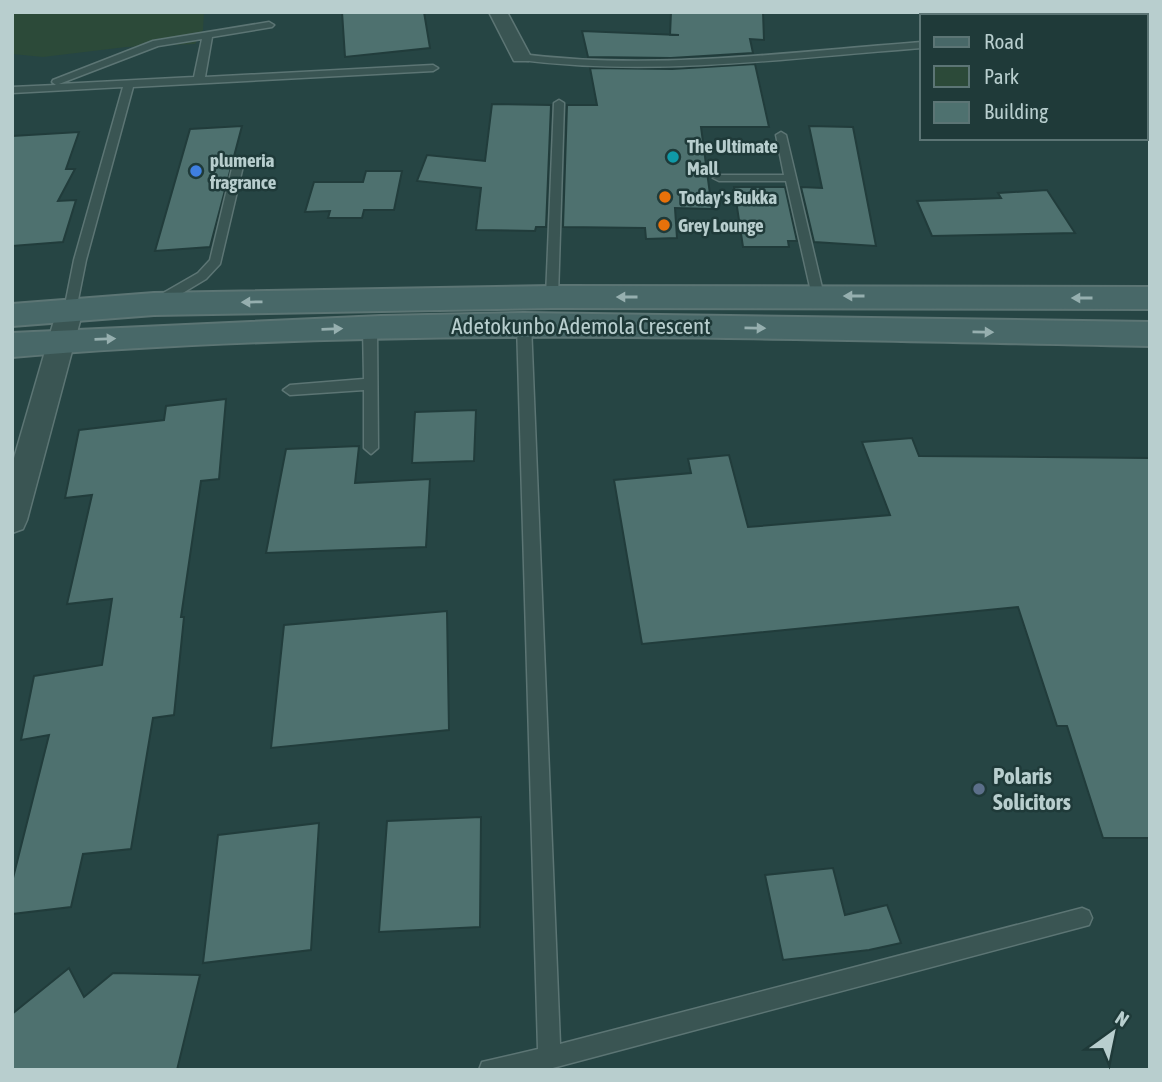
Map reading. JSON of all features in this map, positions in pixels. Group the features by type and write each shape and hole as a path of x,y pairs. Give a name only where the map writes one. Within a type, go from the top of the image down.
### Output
{"main road":[{"name":"Adetokunbo Ademola Crescent","path":"12,315 154,304 552,297 1150,298"},
{"name":"Adetokunbo Ademola Crescent","path":"12,345 369,327 524,324 1150,334"}],"street":[{"path":"498,12 521,57"},
{"path":"12,520 70,310"}],"lane":[{"path":"45,87 156,43 269,25"},
{"path":"199,80 207,37"},
{"path":"521,57 570,65 663,66 920,45"},
{"path":"12,90 433,68"},
{"path":"70,310 80,260 129,84"},
{"path":"552,297 559,103"},
{"path":"781,135 818,296"},
{"path":"154,304 202,276 216,261 238,162"},
{"path":"719,178 791,178"},
{"path":"524,324 549,1058"},
{"path":"369,327 371,448"},
{"path":"290,390 370,384"},
{"path":"490,1070 549,1058 1082,918"}],"green space":[{"path":"12,12 204,12 203,30 195,44 126,47 43,57 12,54"}],"building":[{"path":"342,12 424,12 430,48 345,57"},
{"path":"671,12 763,12 764,40 750,39 753,53 671,58 588,57 582,31 670,35"},
{"path":"755,64 769,127 701,127 712,209 675,208 677,238 646,239 645,228 563,227 567,105 597,105 590,68 672,69"},
{"path":"492,104 551,105 546,227 536,227 535,231 476,230 481,188 417,181 427,155 485,161"},
{"path":"242,126 210,247 155,251 190,129"},
{"path":"809,126 853,127 876,246 814,242 801,187 822,188"},
{"path":"79,132 66,169 75,169 58,201 76,200 63,242 12,246 12,136"},
{"path":"366,171 402,171 394,210 364,210 362,218 328,218 330,211 305,212 314,182 363,182"},
{"path":"734,187 785,187 797,241 788,241 789,247 743,247"},
{"path":"1047,190 1075,233 932,236 917,201 1001,198 998,193"},
{"path":"226,399 219,479 201,481 181,617 184,617 174,715 153,718 131,849 83,854 71,907 12,914 12,882 49,735 21,740 34,676 102,665 112,599 67,604 92,495 65,498 79,430 164,420 166,406"},
{"path":"476,410 474,461 412,463 415,412"},
{"path":"912,438 919,456 1150,458 1150,838 1103,838 1067,726 1057,726 1018,607 642,644 614,480 691,473 688,459 729,455 748,527 890,515 862,442"},
{"path":"359,446 355,483 430,479 426,547 266,553 286,449"},
{"path":"447,611 449,730 271,748 284,625"},
{"path":"481,817 480,927 379,932 387,821"},
{"path":"319,823 311,950 203,963 218,835"},
{"path":"833,868 845,915 887,905 901,943 869,950 783,960 765,875"},
{"path":"69,968 84,997 113,973 200,975 177,1070 12,1070 12,1014"}],"place":[{"name":"The Ultimate Mall","path":"673,157"},
{"name":"plumeria fragrance","path":"196,171"},
{"name":"Today's Bukka","path":"665,197"},
{"name":"Grey Lounge","path":"664,225"},
{"name":"Polaris Solicitors","path":"979,789"}]}
